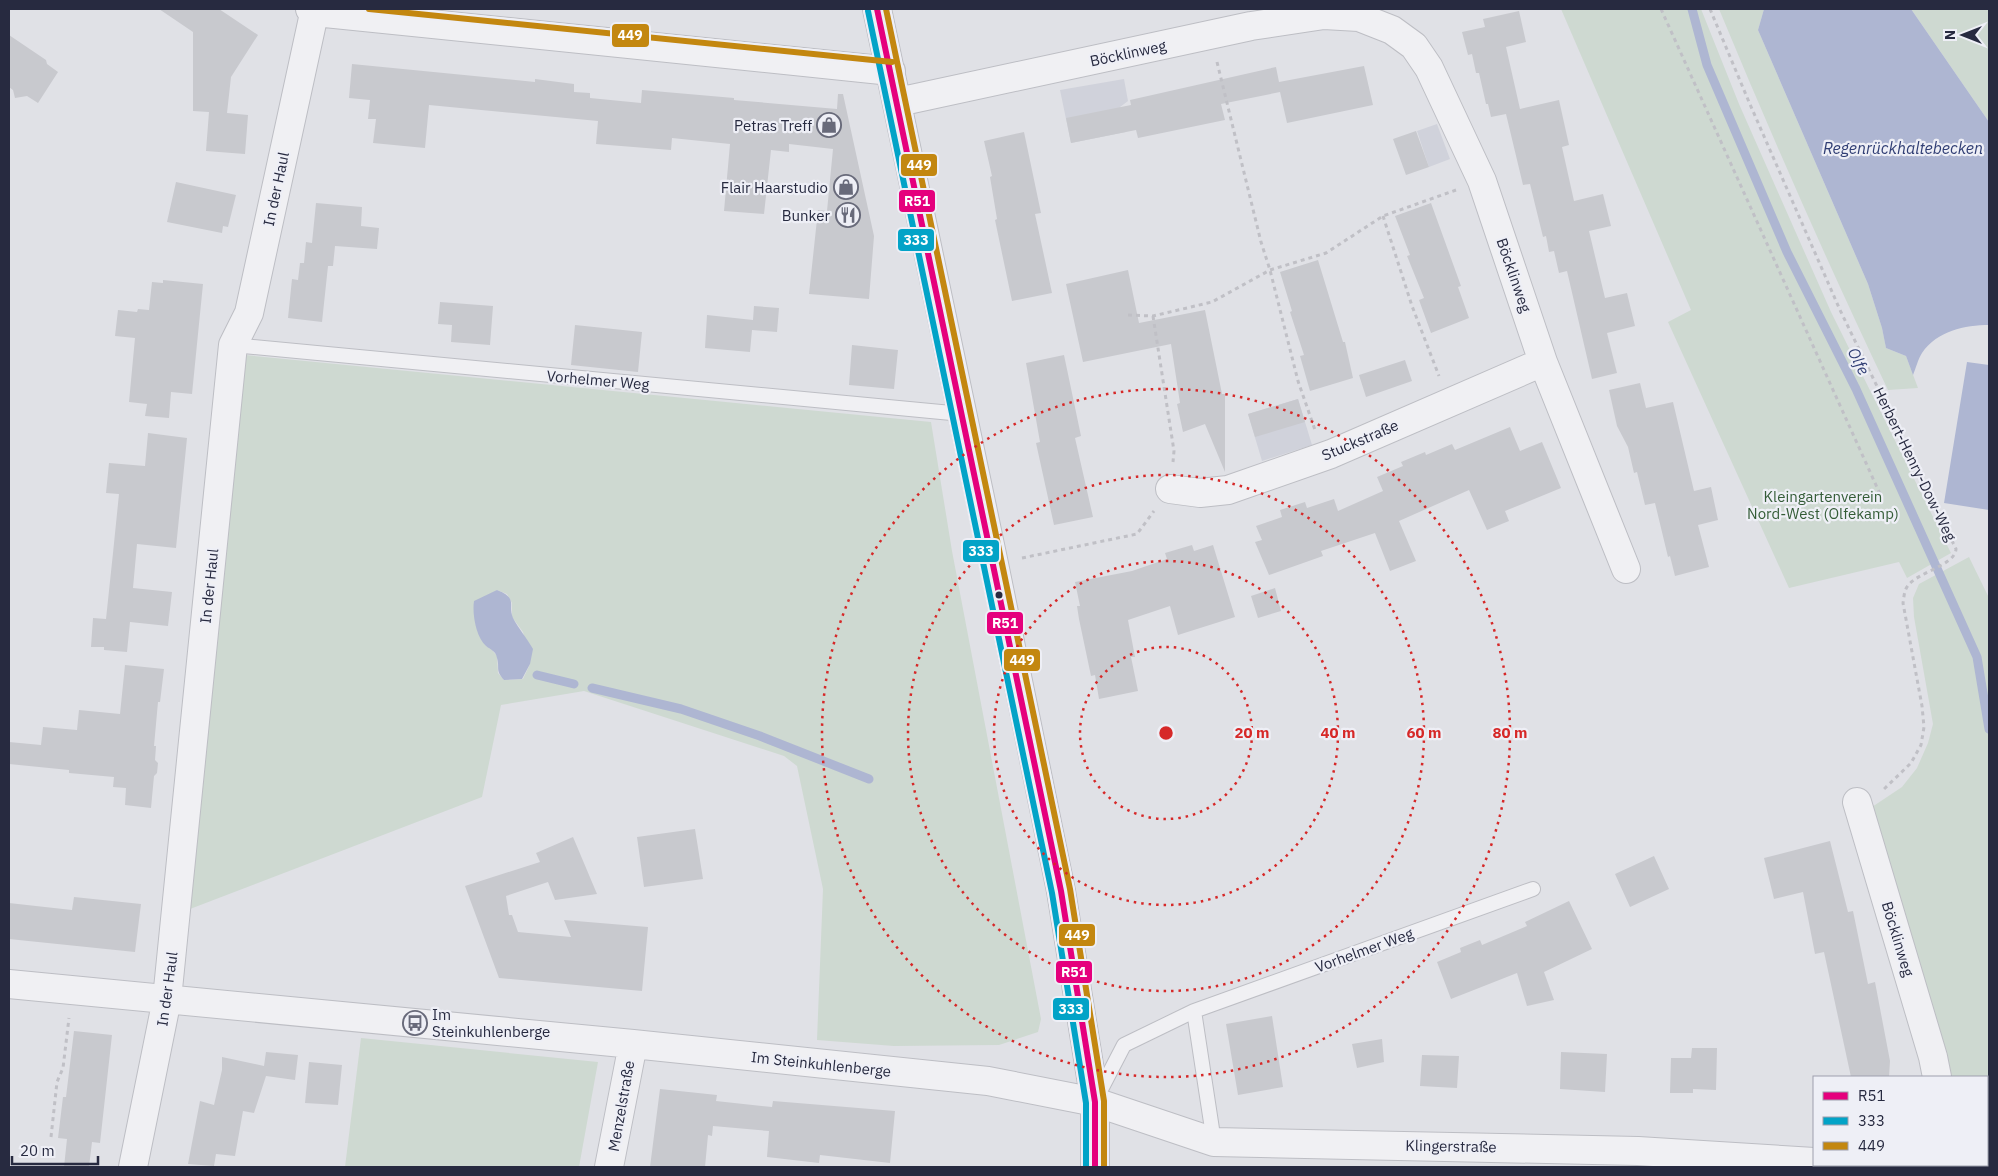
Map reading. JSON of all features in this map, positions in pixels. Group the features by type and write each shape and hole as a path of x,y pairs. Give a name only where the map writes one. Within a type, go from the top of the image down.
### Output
{"street":[{"name":"Vorhelmer Weg","path":"877,9 994,564 1060,892 1094,1102 1095,1167"},
{"path":"313,10 891,72"},
{"name":"In der Haul","path":"133,1167 168,999 233,345 249,313 313,10"},
{"name":"Böcklinweg","path":"898,102 1210,35 1324,15 1360,13 1392,30 1414,46 1430,68 1482,180 1544,362 1626,569"},
{"name":"Stuckstraße","path":"1170,489 1200,493 1228,490 1324,456 1544,362"},
{"name":"Böcklinweg","path":"1857,802 1934,1057 1937,1076"},
{"name":"Im Steinkuhlenberge","path":"9,984 633,1044 988,1081 1094,1102"},
{"name":"Menzelstraße","path":"609,1167 633,1044"},
{"name":"Klingerstraße","path":"1094,1102 1214,1142 1456,1157 1638,1151 1813,1162"}],"lane":[{"name":"Vorhelmer Weg","path":"233,345 962,414"},
{"name":"Vorhelmer Weg","path":"1094,1102 1124,1044 1194,1011 1533,889"},
{"path":"1194,1011 1214,1142"}],"path":[{"path":"1661,9 1880,494"},
{"name":"Herbert-Henry-Dow-Weg","path":"1710,9 1840,310 1956,549 1953,558 1919,577 1906,587 1903,603 1922,706 1924,726 1920,745 1911,763 1899,776 1880,792 1857,802"},
{"path":"1210,35 1261,242 1298,381 1324,456"},
{"path":"1128,315 1153,316 1212,302 1270,270 1326,253 1384,216 1482,180"},
{"path":"1384,216 1412,306 1449,402"},
{"path":"994,564 1137,534 1170,489 1174,451 1153,316"},
{"path":"51,1137 57,1082 63,1068 73,990"}],"shaded area":[{"path":"1124,79 1128,101 1120,107 1126,132 1071,143 1060,90"},
{"path":"1437,124 1450,159 1429,167 1417,131"},
{"path":"1298,399 1312,445 1262,461 1248,414"}],"green space":[{"name":"Kleingartenverein Nord-West (Olfekamp)","path":"1561,9 1701,9 1739,104 1831,312 1951,553 1907,578 1899,562 1789,588 1668,322 1691,310"},
{"path":"1719,9 1764,9 1758,30 1868,284 1882,328 1886,348 1906,356 1918,388 1888,390 1801,200"},
{"path":"1911,9 1989,9 1989,122"},
{"path":"245,355 931,422 952,551 1041,1019 1038,1032 999,1045 894,1046 817,1040 823,889 797,766 784,756 584,691 501,705 482,797 190,909","holes":["497,590 507,594 512,603 512,617 523,632 530,664 523,679 504,680 498,673 497,656 486,646 475,623"]},
{"path":"1969,557 1989,598 1989,1160 1988,1076 1951,1076 1872,807 1902,787 1917,768 1928,743 1933,724 1914,617 1913,598 1919,584"},
{"path":"361,1038 598,1062 579,1167 345,1167"}],"water":[{"name":"Regenrückhaltebecken","path":"1764,9 1911,9 1989,122 1989,325 1961,328 1935,339 1922,353 1913,375 1906,356 1886,348 1882,328 1868,284 1758,30"},
{"path":"1967,362 1989,365 1989,510 1944,503"},
{"path":"497,590 504,593 510,599 513,618 533,649 530,664 522,679 504,680 501,677 496,654 483,642 476,625 474,601"}],"building":[{"path":"159,9 219,9 258,35 231,77 227,113 248,115 245,154 206,151 209,112 193,111 193,32"},
{"path":"1519,11 1526,42 1506,47 1520,109 1559,100 1569,145 1562,147 1574,201 1603,194 1611,226 1589,231 1605,298 1627,293 1635,326 1607,333 1617,373 1592,379 1567,271 1559,273 1554,251 1549,252 1546,236 1543,237 1530,184 1523,185 1506,114 1491,117 1479,73 1476,73 1472,54 1468,55 1462,32 1485,27 1483,19"},
{"path":"9,35 46,60 47,64 58,72 38,103 27,96 15,98 13,90 9,87"},
{"path":"352,64 535,82 535,79 574,84 574,92 590,93 590,98 641,103 642,90 837,109 838,94 843,94 874,236 869,299 809,294 818,210 827,211 833,149 789,144 789,152 771,150 764,214 724,211 730,144 672,138 671,150 596,144 598,121 429,105 425,148 373,143 376,119 368,119 370,100 349,98"},
{"path":"1364,66 1373,105 1287,123 1280,92 1221,104 1225,120 1138,138 1136,130 1071,143 1066,118 1131,105 1130,100 1276,67 1279,82"},
{"path":"1416,131 1429,167 1406,175 1393,139"},
{"path":"1024,132 1041,213 1035,214 1052,293 1012,301 995,220 997,219 990,177 992,176 984,141"},
{"path":"176,182 236,195 228,227 223,226 222,233 167,222"},
{"path":"316,203 362,207 361,226 379,228 377,249 335,246 333,266 328,266 322,322 288,318 292,279 298,280 300,263 304,263 306,242 312,243"},
{"path":"1431,203 1461,286 1458,287 1469,318 1431,333 1419,300 1424,298 1407,256 1410,255 1395,216"},
{"path":"1318,260 1343,342 1345,342 1353,378 1310,391 1300,356 1304,355 1290,312 1292,311 1280,272"},
{"path":"1128,270 1139,323 1205,310 1222,394 1225,394 1225,472 1205,424 1183,432 1177,404 1180,403 1171,344 1083,362 1066,284"},
{"path":"163,280 203,284 192,394 171,392 169,418 145,416 147,404 129,402 135,338 115,336 118,310 137,312 138,309 149,310 152,282 163,283"},
{"path":"440,302 493,306 490,345 451,342 452,325 438,324"},
{"path":"754,306 779,308 777,332 752,330 750,352 705,348 707,315 753,320"},
{"path":"575,325 642,332 638,372 571,365"},
{"path":"852,345 898,350 894,389 849,385"},
{"path":"1064,355 1081,436 1075,438 1093,517 1054,525 1036,443 1040,442 1026,363"},
{"path":"1405,360 1412,381 1366,397 1359,375"},
{"path":"1640,383 1646,408 1673,402 1694,491 1711,487 1718,520 1698,525 1709,567 1675,576 1670,556 1668,557 1655,503 1645,505 1637,472 1634,473 1628,447 1617,426 1609,390"},
{"path":"1298,399 1305,422 1255,437 1248,414"},
{"path":"1510,427 1520,451 1542,442 1561,488 1505,511 1509,521 1487,530 1469,490 1399,521 1416,561 1390,571 1375,533 1321,551 1323,556 1269,575 1255,542 1262,540 1256,526 1282,517 1280,510 1305,502 1307,508 1334,499 1338,511 1383,491 1377,477 1403,466 1401,462 1425,452 1426,455 1452,444 1455,450"},
{"path":"148,433 187,438 176,548 137,544 133,588 172,592 168,626 130,622 127,652 104,650 104,647 91,647 93,618 106,619 119,494 106,493 109,463 145,466"},
{"path":"1192,545 1194,551 1213,545 1235,617 1178,635 1170,606 1128,620 1135,657 1131,657 1138,691 1099,699 1095,675 1091,676 1079,619 1077,606 1080,606 1075,582 1132,571 1167,559 1165,553"},
{"path":"1275,588 1281,611 1258,618 1251,596"},
{"path":"125,665 164,669 160,702 158,702 154,746 156,746 155,760 158,763 157,773 154,776 151,808 125,805 126,788 113,787 114,777 69,773 69,770 9,764 9,742 41,745 43,727 77,730 79,710 120,714"},
{"path":"695,829 703,879 644,887 637,837"},
{"path":"573,837 597,894 555,900 548,882 506,896 509,915 512,915 518,932 571,937 564,920 648,927 642,991 499,978 465,886 540,862 536,853"},
{"path":"1830,841 1848,912 1853,911 1868,984 1875,982 1890,1061 1889,1076 1851,1076 1824,952 1815,954 1803,892 1774,899 1764,858"},
{"path":"1654,856 1669,889 1630,907 1615,874"},
{"path":"74,897 141,904 135,952 9,939 9,903 72,910"},
{"path":"1569,901 1592,949 1544,972 1554,1000 1527,1006 1517,973 1451,999 1437,962 1461,952 1460,948 1480,940 1482,945 1527,926 1525,922"},
{"path":"1272,1016 1283,1087 1238,1095 1226,1024"},
{"path":"74,1031 112,1035 100,1143 92,1142 89,1167 64,1167 67,1139 58,1138 63,1097 66,1097"},
{"path":"1382,1039 1384,1062 1357,1068 1352,1044"},
{"path":"1692,1048 1717,1048 1716,1090 1693,1089 1693,1093 1670,1093 1671,1058 1691,1058"},
{"path":"266,1052 298,1055 295,1080 266,1076 254,1113 243,1111 235,1156 216,1154 214,1166 188,1164 200,1101 214,1105 222,1070 222,1057 264,1066"},
{"path":"1561,1052 1607,1054 1605,1092 1560,1089"},
{"path":"1422,1055 1459,1056 1457,1088 1420,1086"},
{"path":"309,1062 342,1065 338,1105 305,1103"},
{"path":"660,1089 717,1095 716,1101 772,1107 773,1101 895,1111 890,1163 820,1155 819,1163 767,1157 769,1131 713,1126 712,1136 708,1135 705,1167 650,1167"}],"waterway":[{"name":"Olfe","path":"1692,9 1707,65 1787,252 1856,389 1977,657 1989,729"},
{"path":"537,675 574,684"},
{"path":"592,688 681,709 760,736 869,779"}],"transit line":[{"name":"449","path":"369,9 892,62"},
{"name":"R51","path":"877,9 1061,891 1095,1102 1095,1167"},
{"name":"449","path":"886,9 1070,889 1104,1101 1104,1167"},
{"name":"333","path":"868,11 1052,893 1086,1103 1086,1167"}],"place":[{"name":"Petras Treff","path":"829,125"},
{"name":"Flair Haarstudio","path":"846,187"},
{"name":"Bunker","path":"848,215"},
{"name":"Im Steinkuhlenberge","path":"415,1023"}]}
